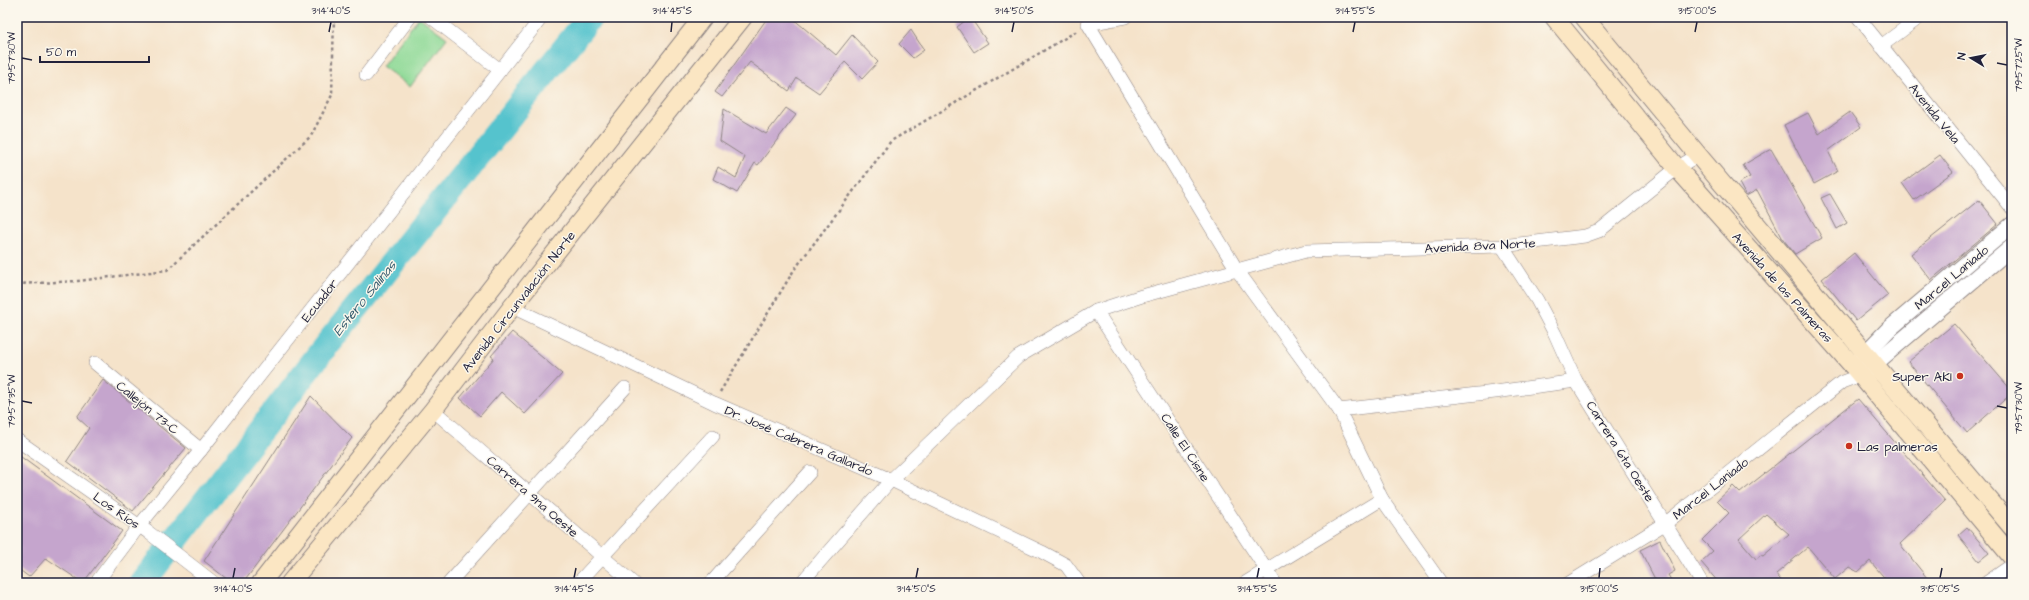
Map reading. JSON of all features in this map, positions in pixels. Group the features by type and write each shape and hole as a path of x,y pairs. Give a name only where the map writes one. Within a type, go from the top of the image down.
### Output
{"main road":[{"path":"261,583 514,257 703,17"},
{"name":"Avenida Circunvalación Norte","path":"290,583 434,410 536,276 743,17"},
{"name":"Avenida de las Palmeras","path":"1554,17 1677,168 1863,365 2012,527"},
{"name":"Avenida de las Palmeras","path":"1584,17 1698,155 2012,556"},
{"path":"514,257 536,276"}],"street":[{"path":"366,75 410,17"},
{"path":"431,17 500,70"},
{"name":"Ecuador","path":"96,583 144,529 201,450 542,17"},
{"path":"1125,17 1088,24 1237,270 1339,410 1382,499 1441,583"},
{"name":"Avenida Vela","path":"1858,17 2012,208"},
{"path":"1881,46 1920,17"},
{"name":"Avenida 8va Norte","path":"801,583 891,480 1018,357 1096,311 1142,296 1306,251 1502,246 1585,236 1599,231 1677,168 1698,155"},
{"name":"Marcel Laniado","path":"1863,365 1888,330 2012,225"},
{"name":"Carrera 6ta Oeste","path":"1502,246 1536,300 1555,334 1576,381 1666,523 1702,583"},
{"name":"Marcel Laniado","path":"1569,583 1666,523 2012,247"},
{"name":"Dr. José Cabrera Gallardo","path":"512,307 714,403 891,480 1066,565 1079,583"},
{"name":"Calle El Cisne","path":"1096,311 1275,583"},
{"name":"Callejón 73-C","path":"95,363 201,450"},
{"path":"1339,410 1576,381"},
{"path":"449,583 625,388"},
{"name":"Carrera 9na Oeste","path":"434,410 634,583"},
{"path":"578,583 714,436"},
{"name":"Los Ríos","path":"17,440 144,529 214,583"},
{"path":"711,583 810,472"},
{"path":"1245,583 1382,499"},
{"path":"1986,583 2012,565"}],"path":[{"path":"17,284 78,281 167,270 311,136 332,95 334,17"},
{"path":"714,403 794,270 891,141 1088,24"}],"green space":[{"path":"419,17 447,38 410,87 382,66"}],"building":[{"path":"768,17 791,17 836,55 852,35 878,62 862,79 845,62 819,93 797,78 789,91 750,62 722,97 715,92"},
{"path":"970,17 988,43 974,52 957,27"},
{"path":"911,30 924,50 913,58 899,44"},
{"path":"786,108 796,115 758,165 755,163 737,193 713,179 718,167 736,178 745,157 720,141 724,109 766,134"},
{"path":"1850,112 1861,127 1828,151 1838,171 1814,184 1784,125 1808,113 1819,134"},
{"path":"1771,149 1822,238 1795,254 1783,239 1757,190 1746,196 1739,183 1750,177 1743,165"},
{"path":"1940,155 1953,172 1914,200 1902,183"},
{"path":"1830,194 1847,223 1837,229 1821,198"},
{"path":"1979,200 1998,224 1931,280 1911,254"},
{"path":"1854,253 1888,295 1856,321 1822,279"},
{"name":"Super AKI","path":"1954,324 2012,391 2012,393 1967,433 1908,362"},
{"path":"512,332 562,374 525,414 501,392 480,416 460,398 494,358 491,356"},
{"path":"103,380 186,448 133,511 67,461 89,428 77,417"},
{"path":"311,396 352,438 243,583 232,583 204,561"},
{"name":"Las palmeras","path":"1858,399 1945,501 1900,544 1931,583 1889,583 1870,561 1858,572 1849,567 1835,579 1808,547 1776,574 1783,583 1719,583 1701,562 1713,551 1702,540 1729,513 1717,501 1733,486 1740,493","holes":["1766,514 1789,534 1763,556 1761,555 1756,559 1739,539"]},
{"path":"17,454 122,531 83,583 46,558 29,577 17,568"},
{"path":"1967,527 1989,553 1979,561 1958,535"},
{"path":"1660,540 1675,571 1668,575 1673,583 1657,583 1640,550"}],"waterway":[{"name":"Estero Salinas","path":"142,583 325,347 590,17"}],"place":[{"name":"Super AKI","path":"1960,376"},
{"name":"Las palmeras","path":"1849,446"}]}
